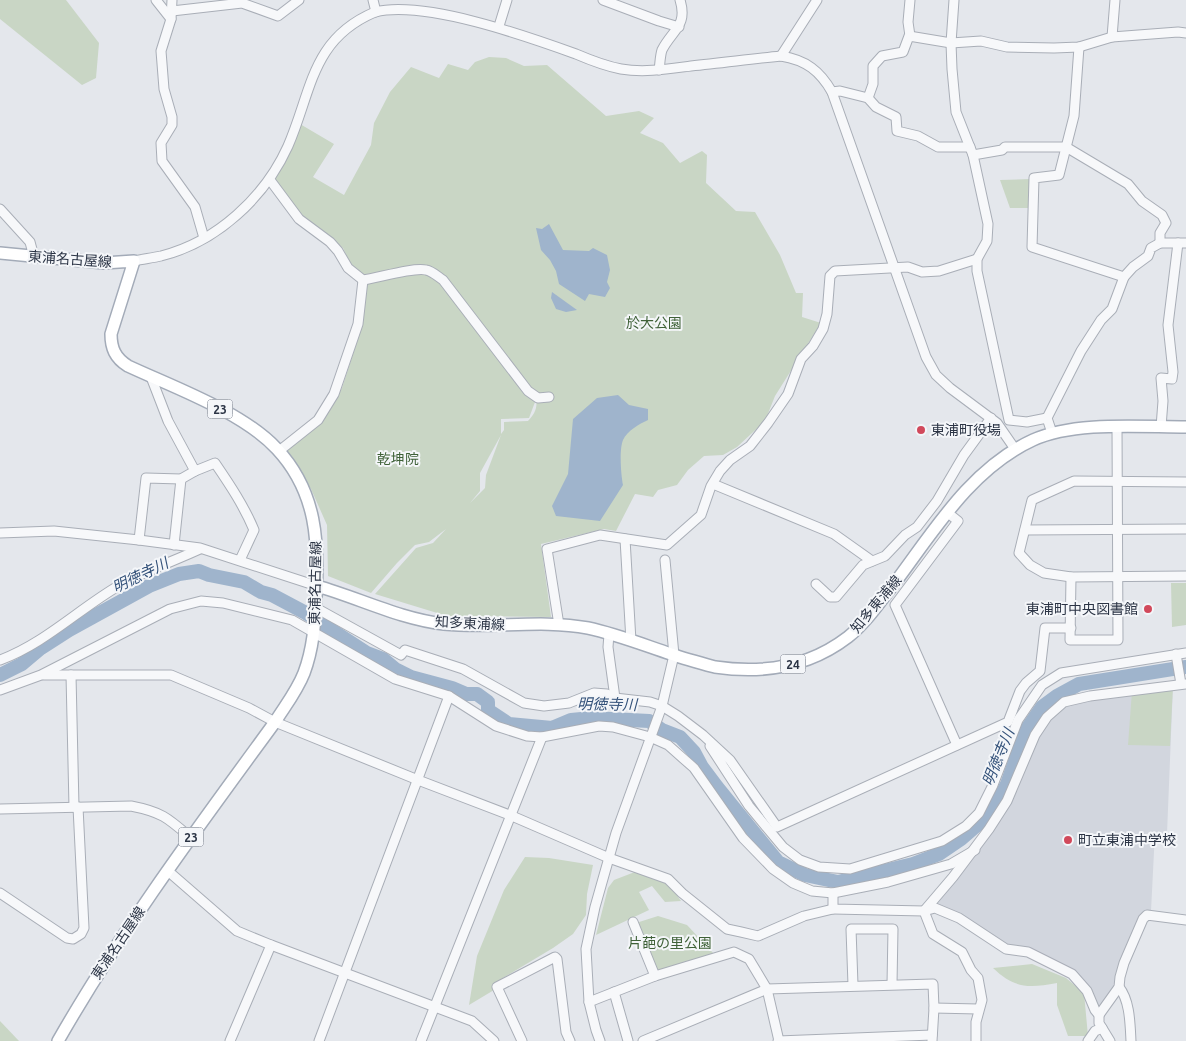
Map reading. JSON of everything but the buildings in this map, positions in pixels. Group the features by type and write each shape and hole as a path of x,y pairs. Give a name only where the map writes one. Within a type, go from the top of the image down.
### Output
{"main road":[{"name":"東浦名古屋線","path":"0,254 104,262 134,261 112,327 111,340 114,352 122,362 240,419 261,434 279,451 306,494 318,546 316,608 312,646 304,673 290,700 123,934 84,995 58,1041"},
{"name":"知多東浦線","path":"317,586 343,593 418,620 467,626 560,625 587,628 674,655 732,669 775,669 800,663 834,646 849,636 884,598 948,512 986,470 1015,450 1033,440 1052,433 1075,428 1186,427"}],"street":[{"path":"156,0 171,15"},
{"path":"172,0 171,15 161,51 164,89 172,117 172,125 161,144 160,152 162,161 195,207 204,238"},
{"path":"171,15 242,3 278,16 299,0"},
{"path":"373,0 376,12"},
{"path":"499,26 507,0"},
{"path":"603,0 679,27"},
{"path":"659,70 662,51 679,27 682,17 680,0"},
{"path":"782,56 816,0"},
{"path":"868,98 873,84 873,66 882,56 903,52 910,36 908,22 910,0"},
{"path":"954,0 951,43 956,112 972,151 988,224 987,241 977,259 977,271 1008,420 1027,422 1047,418"},
{"path":"1112,37 1115,0"},
{"path":"134,261 162,256 204,238 236,216 270,180 288,146 311,80 323,55 345,30 376,12 403,7 433,8 499,26 608,66 633,71 659,70 782,56 792,58 809,66 824,78 832,92 926,357 936,374 950,388 997,423 1015,450"},
{"path":"910,36 951,43 981,41 1007,47 1024,48 1080,47 1112,37 1178,32 1186,34"},
{"path":"1080,47 1074,116 1059,175 1034,178 1032,247 1124,277"},
{"path":"832,92 840,91 868,98 876,107 896,117 897,131 918,136 938,147 972,151 1002,150 1005,147 1066,147 1128,184 1142,201 1162,215 1166,223 1160,233 1160,243"},
{"path":"270,180 299,219 330,242 348,268 363,280"},
{"path":"0,209 30,242 34,257"},
{"path":"1052,433 1047,418 1081,350 1112,309 1124,277 1133,267 1148,256 1151,248 1160,243 1182,243 1168,326 1173,372 1172,379 1161,378 1163,401 1161,427"},
{"path":"560,625 547,549 600,535 667,545 701,515 720,471 730,460 750,446 788,394 801,359 813,346 823,329 827,314 830,276 834,271 908,267 922,272 939,271 977,259"},
{"path":"363,280 414,269 424,269 432,272 443,280 528,391 538,398 549,397"},
{"path":"279,451 318,420 334,394 358,324 363,280"},
{"path":"151,377 168,421 195,471"},
{"path":"158,397 160,387 168,384"},
{"path":"816,584 830,597 836,597 863,565 885,556 905,535 917,527 937,501 964,455 991,418"},
{"path":"1071,577 1070,640 1118,640 1117,427"},
{"path":"139,540 146,478 181,479 215,463 233,489 254,530 240,560"},
{"path":"174,545 181,479"},
{"path":"1186,482 1074,481 1032,500 1019,553 1030,565 1044,573 1071,577 1186,576"},
{"path":"713,484 834,534 872,561"},
{"path":"948,512 958,521 895,605 957,745"},
{"path":"1025,530 1186,529"},
{"path":"0,533 54,531 200,548 317,586"},
{"path":"625,539 631,641"},
{"path":"0,660 12,656 33,643 120,585 200,548"},
{"path":"600,1041 589,1002 586,949 595,907 616,832 662,706 674,655 665,560"},
{"path":"0,690 41,675 170,609 201,601 223,603 292,620 395,679 449,696 496,726 527,736 542,737 599,726 613,726 650,737 668,745 694,768 743,838 773,869 793,883 812,890 833,893 888,882 951,864 975,850"},
{"path":"316,608 401,655 405,650 463,669 524,703 544,706 569,703 594,693 607,694 615,698 650,702 662,706 703,735 730,760 777,827 1008,722 1020,691 1026,683 1040,672 1045,628 1071,628"},
{"path":"609,634 608,647 615,698"},
{"path":"703,735 749,806 783,847 800,860 819,867 850,869 942,841 966,826 978,813 993,784 1018,720 1042,685 1061,673 1186,653"},
{"path":"924,910 975,850 1007,801 1035,735 1047,717 1064,702 1090,696 1183,684 1176,654"},
{"path":"41,675 171,675 249,708 275,722 512,816 609,858 668,879 682,893 728,929 758,936 804,916 833,910 924,910 935,908 958,918 1006,949 1028,952 1072,974 1087,991 1099,1015"},
{"path":"0,893 67,938 73,939 81,934 84,928 76,807 71,675"},
{"path":"319,1041 449,696"},
{"path":"422,1041 542,737"},
{"path":"0,809 122,806 149,810 166,816 191,838"},
{"path":"168,871 237,930 271,945 472,1021 494,1041"},
{"path":"833,893 833,910"},
{"path":"924,910 933,934 962,952 971,970 978,978 982,1000 976,1022 976,1041"},
{"path":"1110,1041 1099,1023 1099,1015 1119,987 1124,963 1143,919 1147,915 1186,920"},
{"path":"633,922 654,976"},
{"path":"853,985 852,929 893,929 892,984"},
{"path":"230,1041 271,945"},
{"path":"589,1002 654,976 734,952 749,959 767,989 779,1041 932,1038 934,984 767,989 643,1041"},
{"path":"522,1041 497,987 555,957 557,959 566,1032 570,1041"},
{"path":"1119,987 1126,999 1131,1041"},
{"path":"614,992 628,1041"},
{"path":"934,1008 978,1009"},
{"path":"1088,1041 1095,1031 1102,1028"}],"shaded area":[{"name":"町立東浦中学校","path":"1173,685 1167,834 1155,832 1151,911 1144,911 1115,977 1109,997 1103,1007 1097,1007 1059,966 1006,949 935,908 933,901 989,829 1035,735 1064,702"}],"green space":[{"path":"0,0 66,0 99,43 96,78 82,85 0,19"},
{"name":"於大公園","path":"489,57 506,58 524,66 547,65 606,116 639,111 654,118 640,133 663,143 680,163 702,151 707,155 706,183 736,211 755,212 780,255 796,293 803,293 802,317 821,323 775,396 765,421 737,447 723,455 704,456 688,470 677,485 658,490 653,497 635,494 616,531 604,529 541,544 551,617 447,616 375,594 416,548 433,543 446,529 429,542 415,545 371,593 328,576 327,525 311,489 279,451 325,418 342,388 363,323 367,283 417,272 427,274 438,281 535,402 529,418 501,419 501,434 504,430 504,422 528,421 534,414 536,399 428,267 364,278 352,267 343,248 301,214 273,179 300,124 334,144 313,177 344,195 371,145 374,123 390,92 411,67 439,78 448,64 468,70 475,62","holes":["501,435 486,475 485,488 470,503 480,491 480,473"]},
{"path":"1031,179 1031,208 1010,208 1000,180"},
{"path":"1171,583 1186,583 1186,625 1172,627"},
{"path":"1173,685 1170,746 1128,745 1132,691"},
{"path":"525,857 549,858 593,865 587,894 586,915 573,934 493,984 494,990 469,1005 477,956 504,890"},
{"path":"640,870 668,883 681,901 665,902 652,886 639,892 649,910 596,935 608,888 614,880"},
{"name":"片葩の里公園","path":"658,916 687,925 714,954 658,972 636,923"},
{"path":"1032,964 1066,978 1084,993 1088,1036 1068,1036 1057,1005 1057,983 1038,986 1023,985 1008,980 993,968"},
{"path":"0,1021 19,1041 0,1041"}],"water":[{"path":"549,224 563,250 589,251 593,248 607,255 610,270 607,282 610,288 605,297 589,294 585,301 559,284 556,271 550,260 541,250 536,228 542,229"},
{"path":"552,292 577,310 566,312 556,309 551,298"},
{"path":"618,395 629,405 648,409 648,420 630,431 623,440 621,469 623,485 600,521 556,516 552,506 568,474 573,419 597,398"}],"waterway":[{"name":"明徳寺川","path":"0,675 22,664 41,648 69,630 149,586 179,574 199,571 209,575 244,582 304,612 367,653 383,659 395,669 411,677 452,688 466,694 477,694 488,702 488,710 509,724 552,728 571,720 592,718 649,721 662,730 680,737 694,752 702,767 717,787 778,862 805,875 838,882 913,864 939,854 961,839 983,820 998,801 1007,784 1026,730 1042,707 1057,696 1079,684 1186,667"}],"place":[{"name":"東浦町役場","path":"921,430"},
{"name":"東浦町中央図書館","path":"1148,609"},
{"name":"町立東浦中学校","path":"1068,840"}],"park label":[{"name":"乾坤院","path":"398,459"}]}
